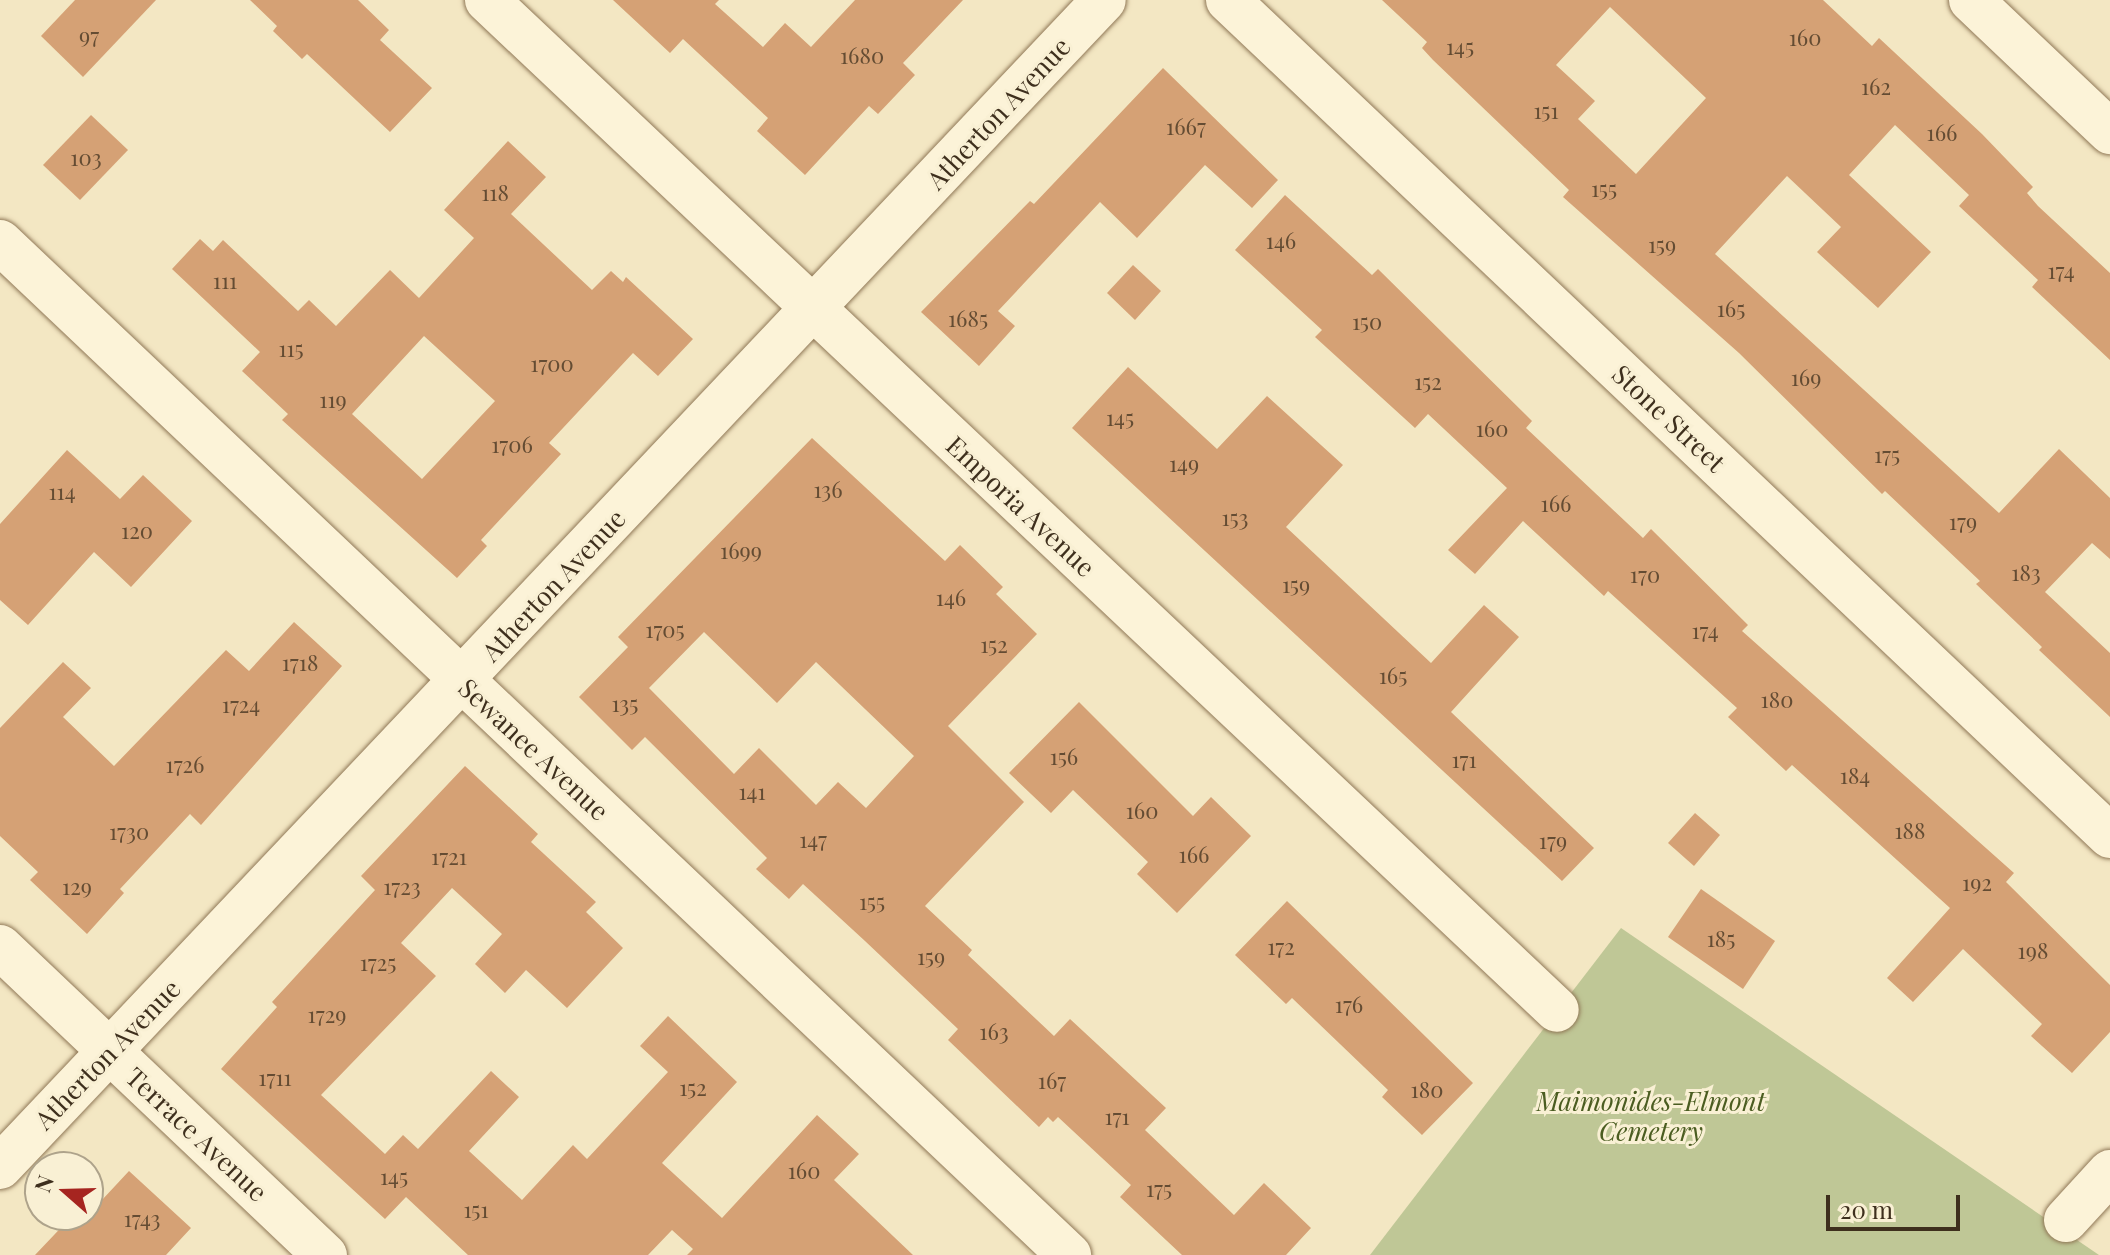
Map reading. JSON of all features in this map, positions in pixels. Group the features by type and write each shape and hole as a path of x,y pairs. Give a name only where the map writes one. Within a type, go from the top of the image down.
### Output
{"street":[{"name":"Emporia Avenue","path":"487,0 1557,1010"},
{"name":"Atherton Avenue","path":"0,1167 1104,0"},
{"name":"Stone Street","path":"1228,0 2110,836"},
{"path":"1971,0 2110,132"},
{"name":"Sewanee Avenue","path":"0,242 1069,1255"},
{"name":"Terrace Avenue","path":"0,947 325,1255"},
{"path":"2066,1220 2110,1172"}],"green space":[{"name":"Maimonides-Elmont Cemetery","path":"1621,928 2099,1255 1370,1255"}],"building":[{"path":"75,0 156,0 83,77 41,36"},
{"path":"250,0 358,0 389,30 380,40 432,88 390,132 307,54 302,59 273,31 277,26"},
{"path":"613,0 719,0 715,4 763,47 785,23 811,47 855,0 963,0 903,63 915,75 878,114 869,106 805,175 757,131 768,118 683,39 670,53"},
{"path":"1382,0 1823,0 1872,46 1879,38 1982,134 2033,187 2027,193 2038,206 2110,273 2110,360 2032,287 2038,280 1959,206 1969,195 1895,125 1849,175 1931,252 1878,308 1817,252 1841,227 1787,176 1715,254 1999,513 2059,449 2110,498 2110,559 2092,543 2045,592 2110,653 2110,717 2039,650 2042,647 1976,584 1980,581 1885,491 1882,494 1739,353 1563,197 1569,190 1433,60 1422,48 1427,42","holes":["1610,7 1706,98 1636,174 1578,119 1595,101 1556,65"]},
{"path":"1163,68 1278,180 1252,208 1205,165 1137,238 1100,202 998,311 1015,326 979,366 921,312 1030,201 1034,204"},
{"path":"91,115 128,150 80,200 43,165"},
{"path":"508,141 546,177 511,214 592,290 611,271 623,282 626,277 693,339 658,376 633,353 549,443 561,454 481,540 487,546 457,578 282,420 288,414 242,371 260,352 172,269 200,239 213,251 223,240 298,311 309,300 336,326 390,270 419,298 474,238 444,210","holes":["424,336 495,401 422,479 352,414"]},
{"path":"1285,195 1372,275 1378,269 1532,421 1526,428 1643,538 1651,529 1748,625 1742,631 2014,873 2006,882 2110,985 2110,1032 2072,1073 2031,1036 2042,1024 1963,949 1913,1002 1887,978 1950,908 1792,765 1786,771 1728,717 1737,708 1608,591 1604,596 1523,521 1475,574 1448,550 1507,488 1428,414 1415,428 1315,337 1322,330 1235,250"},
{"path":"1133,265 1161,291 1135,320 1107,293"},
{"path":"1128,367 1217,449 1267,396 1343,465 1286,527 1431,663 1484,605 1519,637 1451,712 1594,848 1562,881 1072,428"},
{"path":"812,438 945,561 960,545 1003,587 996,594 1037,634 948,726 1024,802 925,906 972,950 968,955 1054,1036 1070,1019 1166,1108 1145,1130 1234,1215 1264,1183 1311,1228 1286,1255 1182,1255 1120,1197 1131,1185 1058,1117 1053,1122 1048,1117 1039,1127 948,1040 958,1029 865,941 803,884 789,899 756,869 767,858 645,737 632,750 579,697 628,647 618,637","holes":["704,632 777,703 816,662 914,756 866,808 838,782 816,805 759,748 734,774 649,688"]},
{"path":"67,450 120,499 143,475 192,521 131,587 94,552 28,625 0,600 0,524"},
{"path":"294,622 342,666 201,825 190,814 120,889 124,893 87,934 30,880 38,872 0,836 0,728 63,662 91,688 63,717 114,766 226,650 249,671"},
{"path":"1079,702 1193,816 1211,797 1251,836 1177,913 1137,874 1148,862 1073,790 1051,813 1009,773"},
{"path":"465,766 538,834 531,842 596,902 586,912 623,948 567,1008 526,970 505,993 475,964 502,934 452,888 401,943 436,976 321,1095 385,1154 403,1135 418,1149 491,1071 519,1097 469,1151 522,1200 573,1145 587,1159 668,1072 640,1046 668,1016 737,1082 662,1163 722,1218 817,1115 859,1154 834,1180 913,1255 687,1255 693,1249 672,1230 648,1255 468,1255 406,1197 385,1219 221,1069 277,1007 272,1002 375,890 361,876"},
{"path":"1695,813 1720,835 1694,866 1668,843"},
{"path":"1701,889 1775,941 1743,989 1668,937"},
{"path":"1287,901 1473,1083 1422,1135 1382,1097 1388,1090 1292,998 1286,1004 1235,955"},
{"path":"129,1171 191,1228 166,1255 35,1255 58,1231 104,1231 104,1198"}]}
